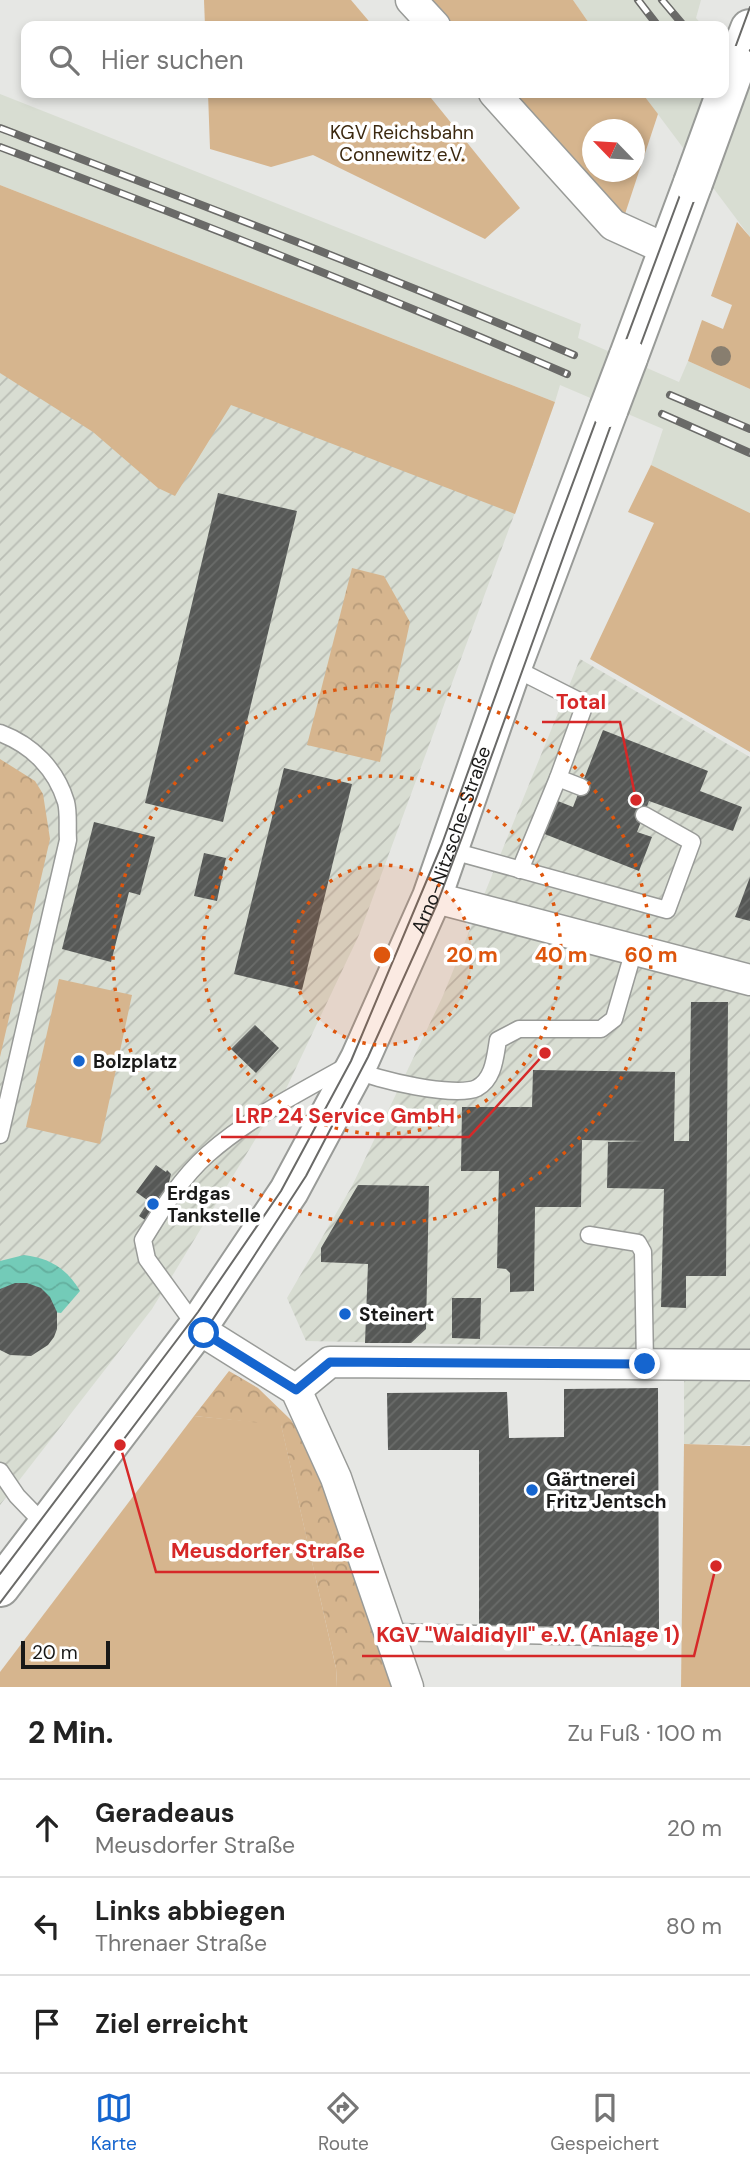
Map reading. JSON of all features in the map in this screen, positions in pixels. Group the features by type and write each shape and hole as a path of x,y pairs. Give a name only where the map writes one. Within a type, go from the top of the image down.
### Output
{"main road":[{"name":"Arno-Nitzsche-Straße","path":"729,84 750,29"},
{"name":"Arno-Nitzsche-Straße","path":"0,1587 197,1328 289,1191 357,1064 432,897 512,667 724,98"}],"street":[{"path":"411,0 430,21"},
{"path":"499,98 613,225 668,250"},
{"path":"432,897 750,980"},
{"path":"197,1328 296,1390 336,1478 408,1687"},
{"path":"296,1390 330,1362 750,1365"}],"lane":[{"path":"512,667 585,704 520,870"},
{"path":"0,733 36,755 54,772 67,804 68,840 0,1135"},
{"path":"558,778 581,787"},
{"path":"449,850 667,910 692,842 644,815"},
{"path":"197,1328 147,1259 143,1240 174,1190 208,1154 265,1112 357,1064 409,1086 454,1091 476,1089 488,1078 495,1063 498,1040 519,1029 601,1029 614,1018 634,950"},
{"path":"589,1235 638,1243 643,1252 645,1364"},
{"path":"0,1471 17,1496 46,1526"},
{"path":"390,1632 643,1637"}],"shaded area":[{"path":"573,0 701,0 696,18 699,21 588,21"},
{"path":"729,58 750,85 750,237 646,98 729,98"},
{"path":"0,94 581,324 578,338 679,382 688,361 750,389 750,513 651,465 663,429 560,385 555,402 0,185"},
{"path":"0,229 541,442 359,935 286,1089 152,1309 0,1505"},
{"path":"580,659 750,757 750,1445 684,1444 684,1349 306,1341 287,1298 352,1186 442,998"}],"green space":[{"path":"204,0 351,0 369,21 205,21"},
{"path":"428,0 573,0 588,21 447,21"},
{"name":"KGV Reichsbahn Connewitz e.V.","path":"208,98 431,98 520,208 485,239 313,155 271,167 210,149"},
{"path":"516,98 646,98 658,114 645,153 645,119 582,119 582,171"},
{"path":"592,182 636,182 624,217"},
{"path":"0,185 555,402 515,514 231,405 175,496 158,488 93,432 0,373"},
{"path":"737,222 750,237 750,389 688,361 702,320 723,329 732,305 711,296"},
{"path":"651,465 750,513 750,752 590,659 654,523 628,512"},
{"path":"352,568 384,576 410,622 380,762 307,745"},
{"path":"0,759 35,781 43,794 50,839 0,1057"},
{"name":"Bolzplatz","path":"59,979 132,995 100,1144 26,1127"},
{"path":"229,1371 258,1388 291,1420 319,1466 344,1533 391,1687 337,1687 336,1668 281,1425 194,1416"},
{"path":"194,1416 281,1424 336,1668 337,1687 0,1687 0,1672"},
{"path":"684,1444 750,1446 750,1687 681,1687"}],"water":[{"path":"24,1255 57,1266 80,1291 61,1313 0,1305 0,1261"}],"building":[{"path":"218,493 297,511 223,822 145,803"},
{"path":"603,730 708,771 700,791 742,807 733,831 649,801 637,832 652,837 639,871 542,833 555,800 573,807"},
{"path":"284,768 352,784 302,990 234,974"},
{"path":"94,822 155,837 140,895 129,892 111,962 62,949"},
{"path":"204,853 226,858 217,901 194,896"},
{"path":"750,877 750,921 735,917"},
{"path":"691,1002 728,1002 726,1276 686,1276 686,1308 661,1307 664,1189 607,1188 608,1142 644,1141 582,1140 581,1207 535,1207 534,1291 510,1292 510,1273 506,1269 497,1268 499,1171 461,1171 462,1107 532,1107 533,1070 675,1072 674,1141 689,1141"},
{"path":"255,1025 279,1048 256,1073 231,1049"},
{"path":"156,1165 171,1174 168,1186 159,1197 164,1200 148,1222 139,1216 150,1199 147,1200 136,1192"},
{"path":"358,1185 429,1186 426,1329 411,1343 365,1343 368,1264 321,1262 321,1248"},
{"path":"15,1283 27,1283 41,1288 50,1297 57,1312 54,1337 48,1345 31,1356 10,1355 0,1350 0,1289"},
{"path":"452,1298 481,1298 480,1339 452,1338"},
{"path":"658,1388 659,1629 479,1630 479,1450 388,1450 387,1393 507,1392 509,1438 564,1437 564,1389"}],"tram line":[{"path":"729,64 750,7"},
{"path":"0,1603 204,1333 306,1176 368,1057 437,904 750,50"},
{"path":"0,1574 198,1312 281,1191 351,1061 442,844 716,98"}],"railway":[{"path":"638,0 654,21"},
{"path":"662,0 680,21"},
{"path":"0,128 360,267 574,355"},
{"path":"0,147 285,257 567,374"},
{"path":"670,395 750,429"},
{"path":"662,414 750,453"}],"place":[{"name":"Total","path":"636,800"},
{"name":"LRP 24 Service GmbH","path":"545,1053"},
{"name":"Bolzplatz","path":"79,1061"},
{"name":"Erdgas Tankstelle","path":"153,1204"},
{"name":"Steinert","path":"345,1314"},
{"name":"Meusdorfer Straße","path":"120,1445"},
{"name":"Gärtnerei Fritz Jentsch","path":"532,1490"},
{"name":"KGV \"Waldidyll\" e.V. (Anlage 1)","path":"716,1566"}],"route":[{"path":"204,1333 296,1390 330,1362 645,1364"}]}
